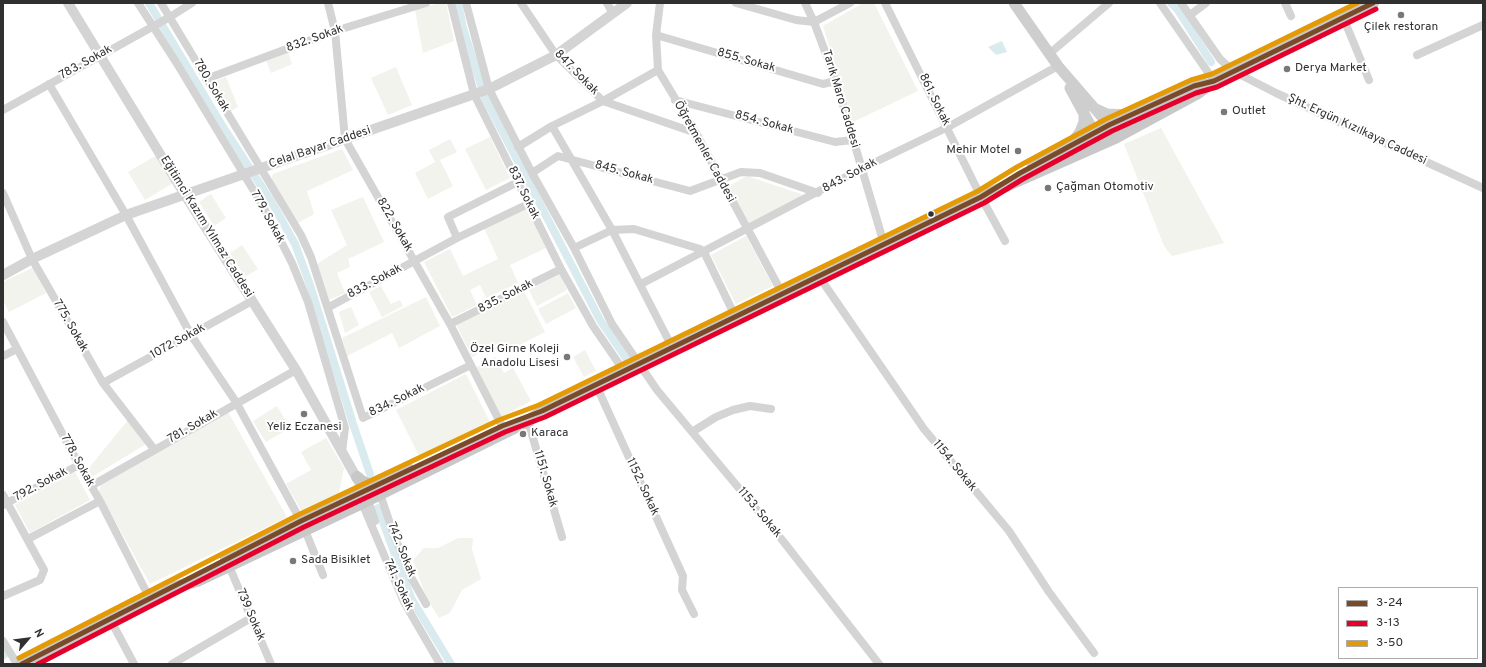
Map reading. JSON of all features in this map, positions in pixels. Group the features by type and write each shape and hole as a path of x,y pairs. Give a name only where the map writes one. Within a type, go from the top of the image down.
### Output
{"main road":[{"path":"1014,3 1089,110 1109,125 1116,138"},
{"path":"22,664 175,587 193,574 363,497 542,412 818,275 981,197 1116,138 1198,93 1214,81 1233,71 1373,3"},
{"path":"981,197 1094,132 1194,86 1214,81"},
{"path":"1089,110 1107,114 1130,115"},
{"path":"1089,110 1094,132 1100,144"},
{"path":"1070,145 1080,132 1089,110"},
{"path":"504,429 528,421 542,412"},
{"path":"357,477 378,490"},
{"path":"175,587 197,581 305,530 363,497"}],"street":[{"name":"Eğitimci Kazım Yılmaz Caddesi","path":"68,3 185,195 296,370 357,477 363,497"},
{"name":"779. Sokak","path":"138,3 263,206 292,263 308,302 345,428 342,452"},
{"name":"780. Sokak","path":"161,3 301,235 311,257 329,307"},
{"name":"783. Sokak","path":"3,110 170,17 192,3"},
{"name":"822. Sokak","path":"328,3 335,31 345,139 450,324 504,429"},
{"name":"832. Sokak","path":"206,79 335,31 426,3"},
{"name":"837. Sokak","path":"450,3 474,94 561,269 593,326 624,371"},
{"name":"837. Sokak","path":"466,3 489,89 518,147 574,248 612,324 640,364"},
{"name":"847. Sokak","path":"521,3 556,55 603,101 696,133"},
{"path":"607,3 613,14"},
{"name":"Celal Bayar Caddesi","path":"3,275 32,258 126,215 489,89 556,55 627,3"},
{"name":"Öğretmenler Caddesi","path":"660,3 656,35 658,70 696,133 719,179 782,293"},
{"path":"736,3 796,20 814,22 850,3"},
{"name":"Tarık Maro Caddesi","path":"805,3 814,22 836,81 884,244"},
{"name":"861. Sokak","path":"885,3 981,197 1005,241"},
{"path":"1049,54 1109,3"},
{"path":"1160,3 1214,81"},
{"name":"Şht. Ergün Kızılkaya Caddesi","path":"1181,3 1190,14 1220,60 1233,71 1283,96 1483,188"},
{"path":"1190,14 1206,3"},
{"path":"1284,3 1291,16"},
{"path":"1343,17 1369,80"},
{"path":"1417,55 1483,25"},
{"name":"855. Sokak","path":"656,35 823,84 836,81"},
{"name":"843. Sokak","path":"641,284 861,170 948,128 1058,66"},
{"path":"518,147 552,126 603,101 658,70"},
{"path":"49,84 126,215 191,335 236,402 297,514"},
{"name":"854. Sokak","path":"675,100 835,142 853,140"},
{"path":"552,126 612,230 672,347"},
{"name":"845. Sokak","path":"532,173 558,156 690,192 719,179 741,172 760,173 818,193"},
{"path":"457,238 448,217 518,182"},
{"name":"775. Sokak","path":"3,192 32,258 103,383 154,449"},
{"name":"833. Sokak","path":"329,307 457,238 528,204"},
{"path":"574,248 612,230 634,229 704,252 735,316"},
{"name":"835. Sokak","path":"450,324 561,269"},
{"name":"1154. Sokak","path":"818,275 924,429 1009,531 1049,592 1094,653"},
{"name":"1072 Sokak","path":"103,383 252,301"},
{"name":"834. Sokak","path":"329,307 363,418 471,365"},
{"name":"778. Sokak","path":"3,322 79,465 100,501 150,599"},
{"path":"3,356 17,349"},
{"name":"1153. Sokak","path":"640,364 657,390 783,541 879,664"},
{"name":"781. Sokak","path":"91,486 236,402 296,370"},
{"name":"1152. Sokak","path":"596,385 683,576 682,590 694,614"},
{"path":"692,432 716,417 733,410 750,406 771,409"},
{"name":"1151. Sokak","path":"528,421 562,537"},
{"name":"Eğitimci Kazım Yılmaz Caddesi","path":"342,452 363,497"},
{"name":"792. Sokak","path":"4,501 79,465"},
{"name":"742. Sokak","path":"378,490 412,579 426,604"},
{"name":"741. Sokak","path":"363,497 378,540 404,602 440,664"},
{"path":"3,596 40,580 44,570 28,539 4,501"},
{"path":"28,539 100,501"},
{"path":"305,530 323,575"},
{"name":"739 Sokak","path":"229,566 271,664"},
{"path":"172,664 251,618"},
{"path":"110,619 134,664"},
{"path":"3,640 17,664"}],"shaded area":[{"path":"440,3 446,3 454,41 423,53 415,10"},
{"path":"863,3 874,3 918,91 853,122 823,26"},
{"path":"1002,41 1007,52 996,55 988,47"},
{"path":"288,52 292,64 271,73 266,61"},
{"path":"396,67 412,105 388,115 371,78"},
{"path":"226,77 238,107 229,112 212,82"},
{"path":"1161,128 1224,243 1172,256 1164,246 1124,144"},
{"path":"490,137 510,178 486,190 465,149"},
{"path":"450,139 457,152 440,160 453,186 428,199 415,173 435,162 429,150"},
{"path":"342,149 353,170 307,191 314,214 298,223 271,180 273,174"},
{"path":"157,155 173,183 145,200 128,172"},
{"path":"747,176 801,194 804,198 750,224 729,186"},
{"path":"211,194 226,218 214,226 199,202"},
{"path":"363,197 384,242 348,259 350,267 337,273 345,293 329,300 317,264 347,245 331,210"},
{"path":"527,208 546,248 510,265 518,283 486,298 480,285 470,290 477,305 452,317 424,262 450,249 463,276 498,259 484,228"},
{"path":"746,236 773,286 736,304 711,255"},
{"path":"242,245 258,269 245,277 230,253"},
{"path":"34,267 46,293 9,312 3,300 3,282"},
{"path":"560,274 567,290 537,306 529,290"},
{"path":"381,286 391,304 400,300 403,306 382,317 369,292"},
{"path":"524,291 545,332 506,352 501,342 472,357 456,324"},
{"path":"568,293 576,308 546,324 538,309"},
{"path":"426,297 440,326 399,348 392,333 347,356 342,338"},
{"path":"351,307 359,325 345,333 339,312"},
{"path":"585,350 596,371 584,377 573,357"},
{"path":"495,357 504,373 513,368 531,401 501,417 475,368"},
{"path":"466,374 490,422 420,458 396,410"},
{"path":"277,406 290,428 266,442 253,421"},
{"path":"228,412 287,517 150,584 99,492 101,483"},
{"path":"128,420 146,444 92,477 88,469"},
{"path":"326,438 344,468 338,497 302,512 286,484 311,470 301,452"},
{"path":"75,472 90,500 30,533 15,505"},
{"path":"458,538 473,538 472,549 481,579 462,590 450,613 439,618 426,597 413,560 424,548 438,548"}],"waterway":[{"path":"149,3 223,127 271,201 295,244 310,285 370,474"},
{"path":"458,3 463,28 485,98 600,320 626,358"},
{"path":"1171,3 1178,10 1211,62"},
{"path":"378,508 411,598 451,664"}],"transit line":[{"name":"3-50","path":"19,658 298,515 499,420 539,405 978,191 1017,167 1106,119 1191,80 1212,74 1357,3"},
{"name":"3-24","path":"22,664 301,521 502,426 542,411 981,197 1020,173 1109,125 1194,86 1214,81 1373,3"},
{"name":"3-13","path":"38,664 304,527 505,432 545,417 984,203 1023,179 1112,131 1196,93 1217,87 1376,9"}],"place":[{"name":"Çilek restoran","path":"1401,15"},
{"name":"Derya Market","path":"1287,69"},
{"name":"Outlet","path":"1224,112"},
{"name":"Mehir Motel","path":"1018,151"},
{"name":"Çağman Otomotiv","path":"1048,188"},
{"name":"Özel Girne Koleji Anadolu Lisesi","path":"567,357"},
{"name":"Yeliz Eczanesi","path":"304,414"},
{"name":"Karaca","path":"523,434"},
{"name":"Sada Bisiklet","path":"293,561"}]}
